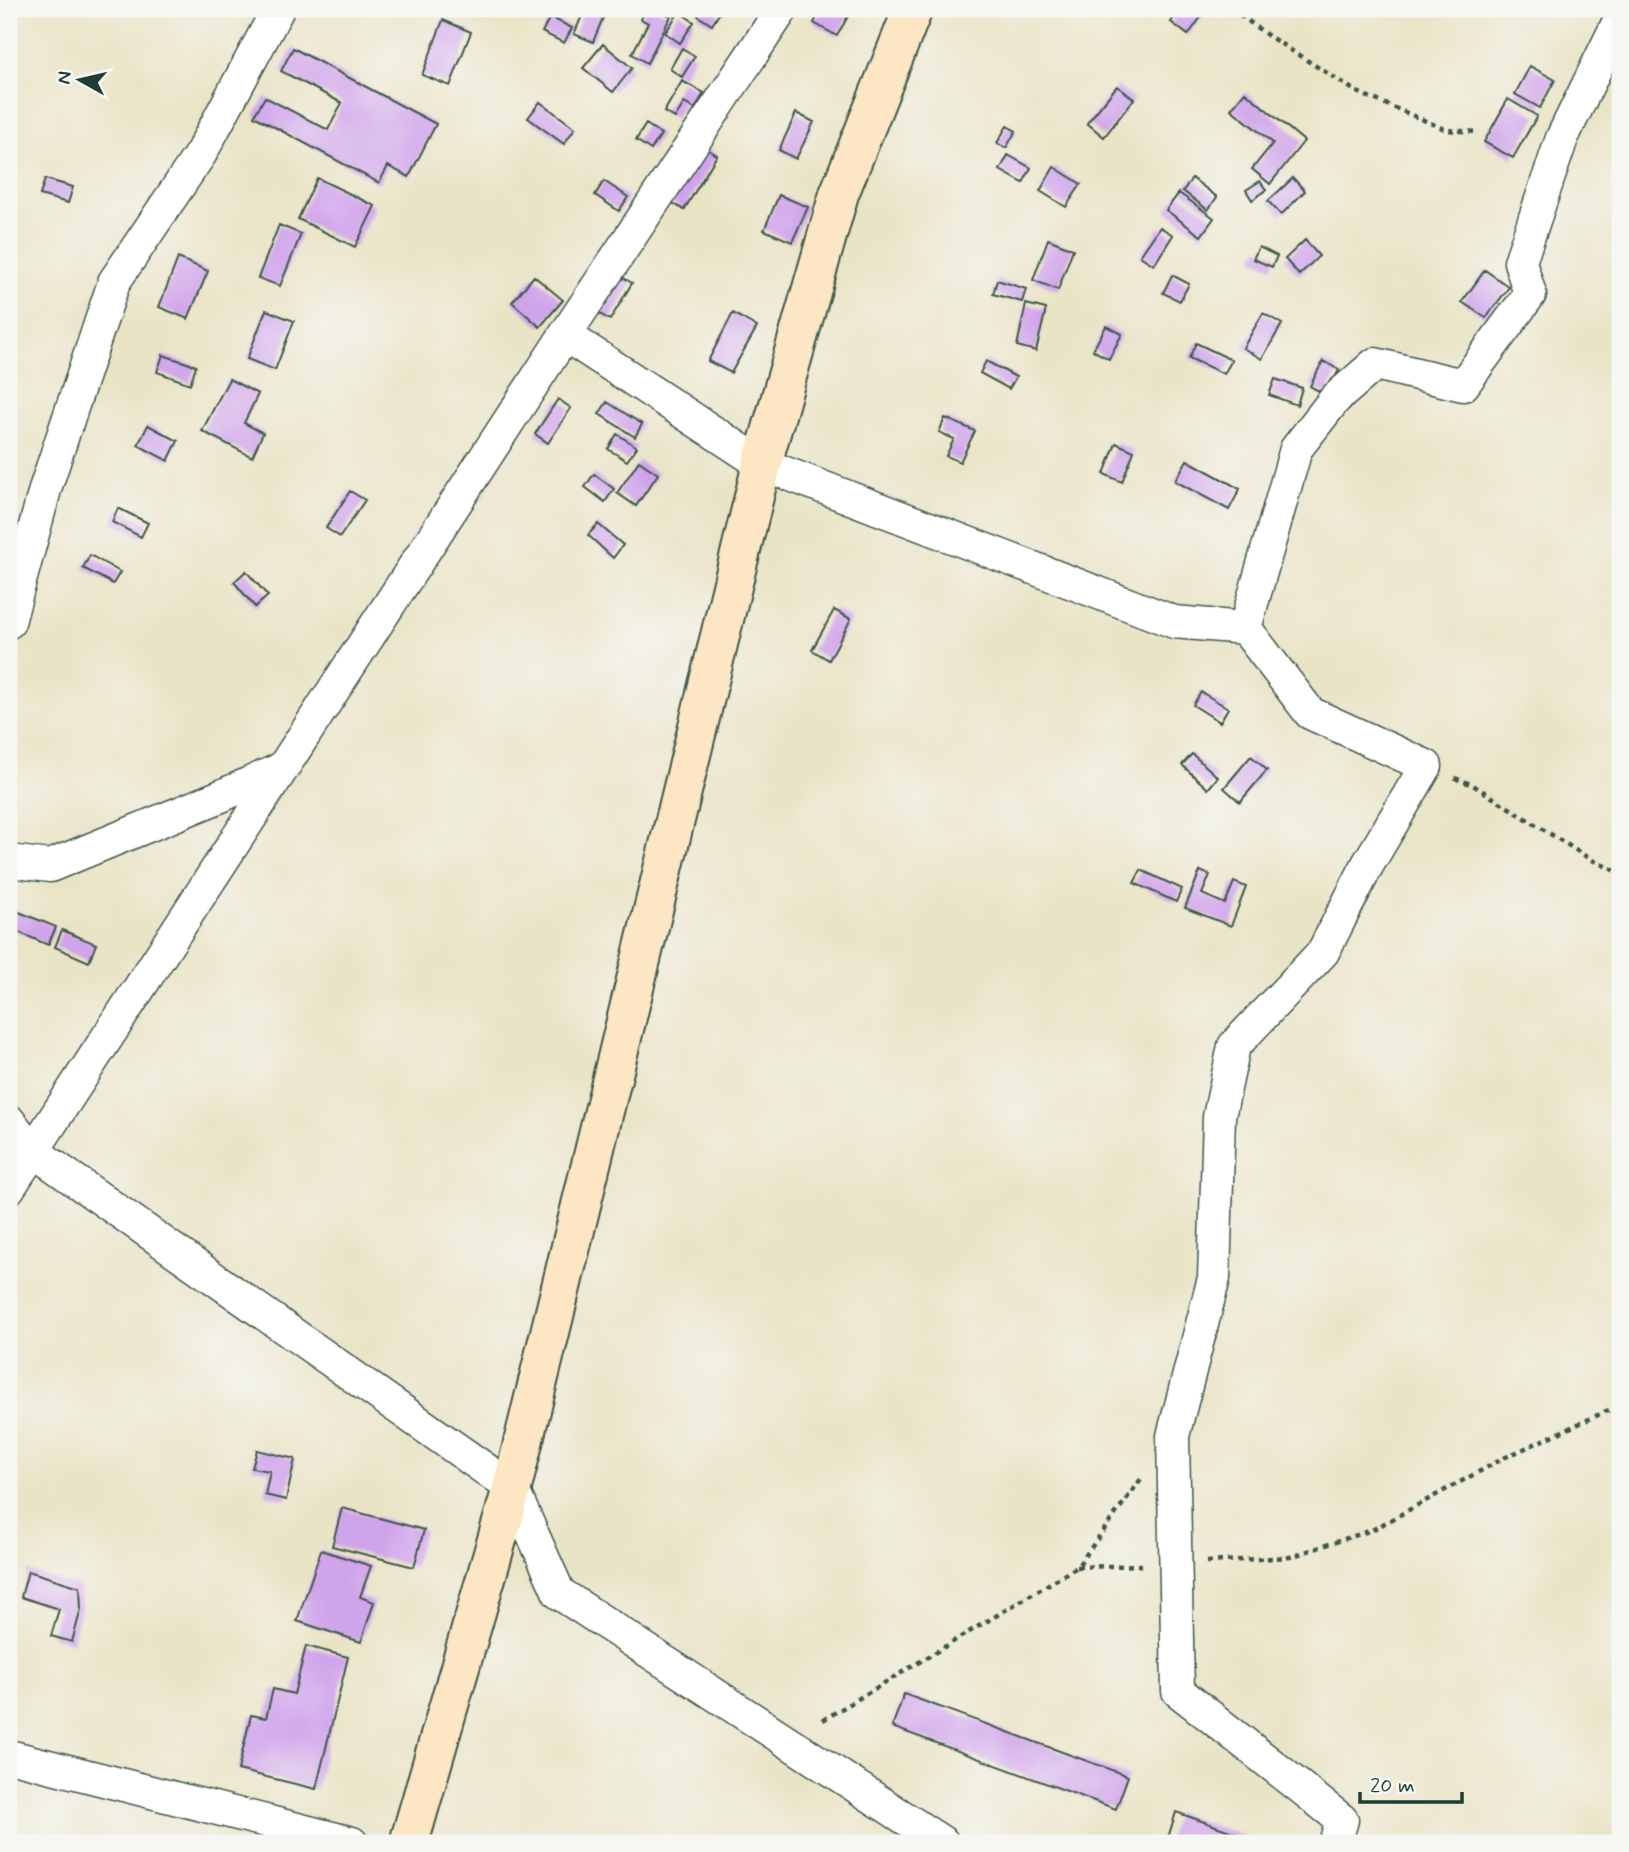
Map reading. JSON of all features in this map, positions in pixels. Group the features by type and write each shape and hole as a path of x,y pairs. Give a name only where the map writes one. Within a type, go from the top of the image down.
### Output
{"main road":[{"path":"409,1843 512,1488 762,464 839,194 913,9"}],"street":[{"path":"9,622 46,486 114,282 201,153 278,9"},
{"path":"9,1188 565,335 782,9"},
{"path":"1245,628 1296,449 1335,399 1376,364 1463,385 1530,294 1520,262 1562,138 1620,19"},
{"path":"565,335 762,464 1174,622 1245,628 1310,713 1426,766 1368,864 1323,952 1234,1046 1219,1117 1214,1279 1172,1436 1178,1691 1342,1820 1335,1843"},
{"path":"9,861 50,866 283,768"},
{"path":"9,1121 33,1151 512,1488 559,1593 943,1843"},
{"path":"9,1756 352,1843"}],"path":[{"path":"1232,9 1267,35 1357,92 1447,130 1477,132"},
{"path":"1426,766 1473,785 1590,859 1620,873"},
{"path":"1077,1567 1290,1557 1372,1530 1506,1457 1620,1405"},
{"path":"823,1720 1077,1567 1172,1436"}],"building":[{"path":"585,9 605,13 593,42 574,34"},
{"path":"646,9 656,9 671,16 647,63 632,54 648,23 641,19"},
{"path":"703,9 722,9 712,25 698,16"},
{"path":"821,9 852,9 837,36 814,23"},
{"path":"1180,9 1198,9 1204,13 1188,35 1171,22"},
{"path":"679,12 694,22 680,43 665,33"},
{"path":"550,17 572,28 564,43 542,32"},
{"path":"443,20 471,32 450,86 422,75"},
{"path":"603,44 632,68 613,92 583,68"},
{"path":"293,48 436,124 409,177 388,166 379,183 254,116 265,97 328,130 342,103 281,71"},
{"path":"682,48 695,56 682,77 670,69"},
{"path":"1530,66 1555,80 1540,108 1515,94"},
{"path":"682,81 704,93 695,109 684,103 675,118 664,112"},
{"path":"1117,86 1134,99 1104,137 1087,123"},
{"path":"1245,92 1304,141 1270,184 1252,169 1273,143 1231,109"},
{"path":"1508,99 1537,116 1513,158 1484,142"},
{"path":"540,102 575,128 564,144 528,118"},
{"path":"796,113 814,122 796,159 779,150"},
{"path":"646,124 661,134 651,150 636,140"},
{"path":"1007,126 1016,131 1006,148 997,143"},
{"path":"699,144 717,155 684,210 666,199"},
{"path":"1008,155 1031,168 1023,183 1000,170"},
{"path":"1054,167 1081,184 1066,207 1040,191"},
{"path":"317,178 375,206 355,247 298,219"},
{"path":"1192,178 1217,197 1208,210 1183,191"},
{"path":"1293,178 1305,191 1281,215 1268,201"},
{"path":"45,179 73,187 68,203 40,195"},
{"path":"604,181 628,197 619,211 595,195"},
{"path":"1260,181 1266,190 1252,200 1246,190"},
{"path":"1179,193 1214,218 1201,236 1166,210"},
{"path":"779,195 808,207 792,242 764,230"},
{"path":"279,225 301,234 280,286 258,278"},
{"path":"1160,227 1173,235 1154,265 1140,256"},
{"path":"1048,239 1073,249 1058,290 1033,280"},
{"path":"1305,240 1319,256 1299,275 1285,259"},
{"path":"1259,247 1277,256 1272,267 1253,259"},
{"path":"178,258 208,271 188,319 159,307"},
{"path":"1485,270 1509,287 1486,318 1462,302"},
{"path":"612,271 632,283 610,320 590,308"},
{"path":"1172,275 1189,284 1180,301 1163,293"},
{"path":"534,276 563,300 540,327 512,302"},
{"path":"997,280 1026,289 1022,302 993,294"},
{"path":"1026,304 1046,309 1036,351 1017,346"},
{"path":"266,310 294,321 275,370 247,359"},
{"path":"733,313 757,327 731,373 708,361"},
{"path":"1263,313 1282,324 1262,359 1243,348"},
{"path":"1106,326 1122,334 1109,359 1093,350"},
{"path":"1196,343 1232,360 1224,374 1189,358"},
{"path":"163,355 196,366 190,384 157,372"},
{"path":"986,361 1016,377 1009,389 980,373"},
{"path":"1323,361 1339,370 1326,395 1310,386"},
{"path":"229,379 258,394 244,423 263,433 252,457 202,431"},
{"path":"1275,379 1302,388 1297,405 1269,395"},
{"path":"558,399 571,408 548,443 535,434"},
{"path":"607,402 642,424 635,437 599,414"},
{"path":"945,418 975,431 960,462 946,456 954,439 939,432"},
{"path":"148,425 178,441 168,461 138,445"},
{"path":"617,434 637,447 627,461 608,449"},
{"path":"1116,443 1134,451 1122,482 1104,474"},
{"path":"1187,460 1240,489 1229,510 1175,481"},
{"path":"639,461 658,474 636,506 617,493"},
{"path":"594,474 614,489 605,502 585,487"},
{"path":"350,491 365,500 340,537 326,528"},
{"path":"118,508 148,523 141,537 112,522"},
{"path":"598,524 623,545 613,558 588,535"},
{"path":"90,555 120,572 113,584 83,568"},
{"path":"246,571 268,596 255,607 234,582"},
{"path":"834,610 851,619 829,660 812,650"},
{"path":"1201,692 1228,708 1220,722 1193,705"},
{"path":"1192,754 1218,777 1208,789 1182,765"},
{"path":"1251,756 1267,770 1240,802 1224,788"},
{"path":"1141,870 1182,889 1176,902 1134,883"},
{"path":"1200,871 1210,875 1202,894 1225,904 1234,882 1246,887 1231,926 1185,908"},
{"path":"9,908 56,927 48,945 9,928"},
{"path":"62,930 96,944 89,962 55,947"},
{"path":"257,1450 295,1459 286,1500 265,1495 270,1471 252,1468"},
{"path":"342,1508 424,1530 414,1567 332,1546"},
{"path":"321,1550 371,1566 360,1597 374,1602 361,1642 297,1621"},
{"path":"28,1571 80,1587 81,1609 72,1642 51,1636 59,1609 21,1597"},
{"path":"306,1646 348,1657 316,1789 238,1770 251,1715 266,1718 273,1689 294,1694"},
{"path":"904,1694 1128,1776 1116,1809 892,1727"},
{"path":"1176,1812 1264,1843 1182,1843 1168,1838"}]}
